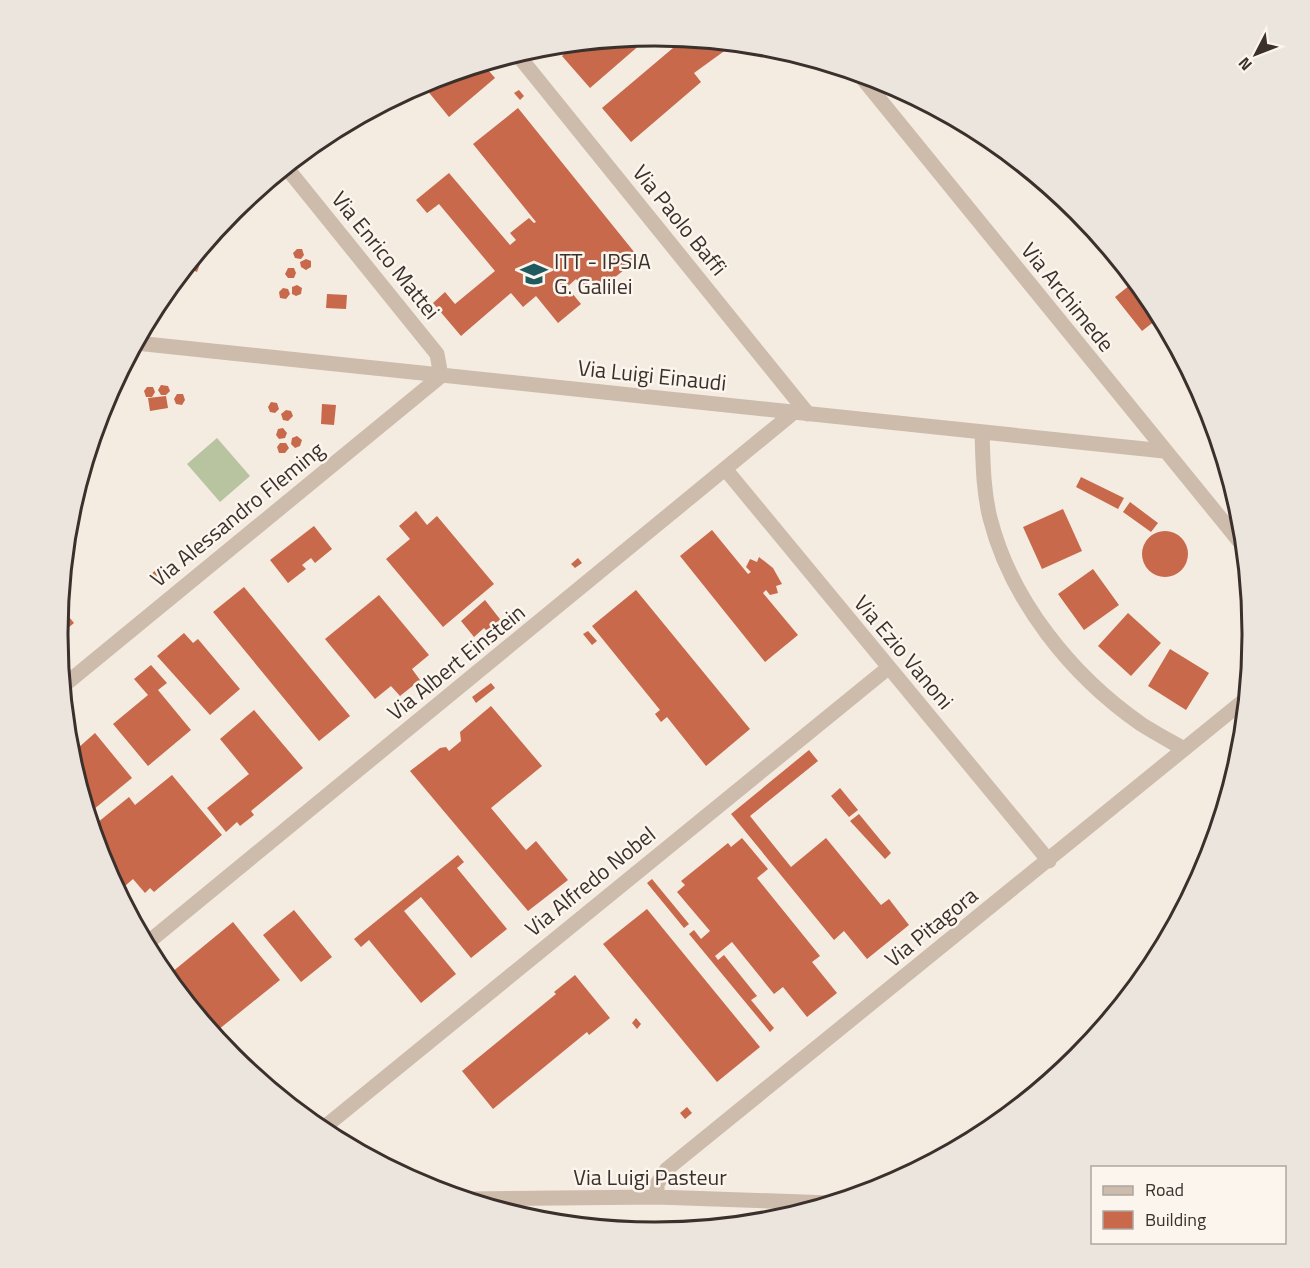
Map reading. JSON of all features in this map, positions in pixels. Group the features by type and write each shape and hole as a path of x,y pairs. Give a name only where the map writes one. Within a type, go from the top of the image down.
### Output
{"street":[{"name":"Via Paolo Baffi","path":"523,62 800,413"},
{"name":"Via Archimede","path":"870,87 1233,534"},
{"name":"Via Enrico Mattei","path":"291,173 438,354 441,376"},
{"name":"Via Luigi Einaudi","path":"143,345 1164,451"},
{"name":"Via Alessandro Fleming","path":"70,681 441,376"},
{"name":"Via Albert Einstein","path":"153,938 726,470 800,413"},
{"path":"982,432 983,471 990,519 1016,585 1035,615 1048,635 1085,677 1141,724 1184,749"},
{"name":"Via Ezio Vanoni","path":"726,470 1049,861"},
{"name":"Via Alfredo Nobel","path":"330,1123 888,668"},
{"name":"Via Pitagora","path":"657,1197 657,1184 667,1169 1238,706"},
{"name":"Via Luigi Pasteur","path":"495,1199 657,1197 803,1202"}],"green space":[{"path":"217,438 250,476 220,502 187,464"}],"building":[{"path":"638,47 590,88 562,56 578,52"},
{"path":"673,48 724,51 694,73 701,82 631,142 602,108"},
{"path":"489,71 495,78 449,117 428,92"},
{"path":"519,90 524,96 520,100 514,93"},
{"path":"518,108 639,258 594,294 592,291 588,294 576,279 567,287 581,304 558,323 536,296 523,307 511,293 461,336 433,303 445,292 455,304 495,271 439,204 427,213 416,200 449,173 510,245 516,240 510,233 529,218 534,223 536,222 473,144"},
{"path":"297,249 302,249 304,255 301,259 295,258 293,253"},
{"path":"306,259 311,261 311,267 306,270 301,267 300,262"},
{"path":"288,268 294,268 296,273 294,278 288,278 285,274"},
{"path":"297,285 302,288 301,294 296,296 292,294 292,287"},
{"path":"1128,286 1153,323 1142,331 1115,297"},
{"path":"283,288 288,289 290,294 286,299 280,298 279,292"},
{"path":"327,294 347,295 346,309 326,308"},
{"path":"161,385 168,386 170,391 166,395 161,395 158,390"},
{"path":"147,387 153,387 155,392 152,397 146,397 144,391"},
{"path":"177,394 183,394 185,400 182,405 176,404 174,399"},
{"path":"166,396 168,408 150,411 148,398"},
{"path":"271,402 277,403 279,409 275,413 270,412 268,407"},
{"path":"322,404 336,405 334,425 321,424"},
{"path":"286,410 291,411 293,416 288,421 283,420 281,414"},
{"path":"283,428 287,433 285,438 279,439 276,435 278,429"},
{"path":"297,436 302,440 300,446 295,448 291,444 292,438"},
{"path":"280,443 286,443 289,448 285,453 279,453 277,447"},
{"path":"1081,477 1124,498 1118,509 1076,487"},
{"path":"1130,502 1158,523 1151,532 1123,512"},
{"path":"1063,509 1082,551 1042,569 1023,527"},
{"path":"416,511 427,525 437,516 494,584 443,627 386,559 410,539 399,526"},
{"path":"314,526 332,549 315,563 311,558 302,565 306,569 288,583 270,560"},
{"path":"712,530 748,574 751,572 746,567 750,559 757,562 759,557 773,568 782,584 776,586 778,593 770,595 766,590 763,593 798,635 765,662 680,556"},
{"path":"1170,531 1182,537 1187,545 1187,563 1182,571 1174,576 1160,577 1148,571 1143,563 1142,549 1148,537 1156,532"},
{"path":"578,558 582,563 575,568 571,564"},
{"path":"157,569 161,574 153,580 150,575"},
{"path":"1093,569 1119,605 1084,630 1058,594"},
{"path":"244,587 350,716 319,741 213,612"},
{"path":"636,590 750,729 706,766 667,717 661,722 655,714 660,710 592,626"},
{"path":"379,595 429,655 412,669 420,680 400,696 391,686 375,699 325,639"},
{"path":"485,600 503,623 490,634 484,628 474,637 461,621"},
{"path":"1128,613 1161,643 1131,676 1098,646"},
{"path":"68,616 74,623 68,628"},
{"path":"588,631 597,641 592,645 583,634"},
{"path":"184,633 193,643 198,639 240,689 210,715 157,656"},
{"path":"1170,649 1209,673 1186,710 1148,686"},
{"path":"151,665 167,683 158,690 191,730 148,766 113,724 148,695 134,679"},
{"path":"491,683 495,688 476,703 472,697"},
{"path":"491,706 542,766 491,808 526,850 536,841 568,880 528,911 410,771 440,748 446,747 449,751 461,741 460,732"},
{"path":"254,710 303,768 251,811 254,815 240,826 237,822 226,832 207,808 249,774 220,739"},
{"path":"95,733 132,778 95,809 88,786 79,747"},
{"path":"809,750 818,761 750,816 791,867 826,838 881,905 889,899 909,925 867,959 844,931 834,940 731,814"},
{"path":"172,775 222,835 154,892 150,888 145,893 133,879 125,886 99,822 129,797 135,805"},
{"path":"840,788 858,810 849,817 831,796"},
{"path":"859,814 891,853 885,859 850,821"},
{"path":"742,838 768,869 757,878 820,956 812,962 837,993 807,1017 783,987 774,994 732,942 715,956 718,960 724,955 757,996 751,1000 774,1028 770,1032 689,934 694,930 701,939 710,931 677,892 685,885 681,881 728,843 731,847"},
{"path":"458,855 464,862 457,868 507,929 471,958 421,897 404,911 456,974 421,1003 369,940 361,947 354,939"},
{"path":"652,879 689,924 684,928 647,883"},
{"path":"647,909 760,1047 717,1082 603,944"},
{"path":"294,910 332,957 301,982 263,935"},
{"path":"233,922 280,980 220,1028 174,970"},
{"path":"575,975 610,1018 589,1035 587,1032 493,1109 462,1071 556,994 554,992"},
{"path":"636,1018 641,1024 637,1029 632,1023"},
{"path":"687,1107 692,1113 685,1119 680,1113"}],"place":[{"name":"ITT - IPSIA G. Galilei","path":"534,274"}]}
